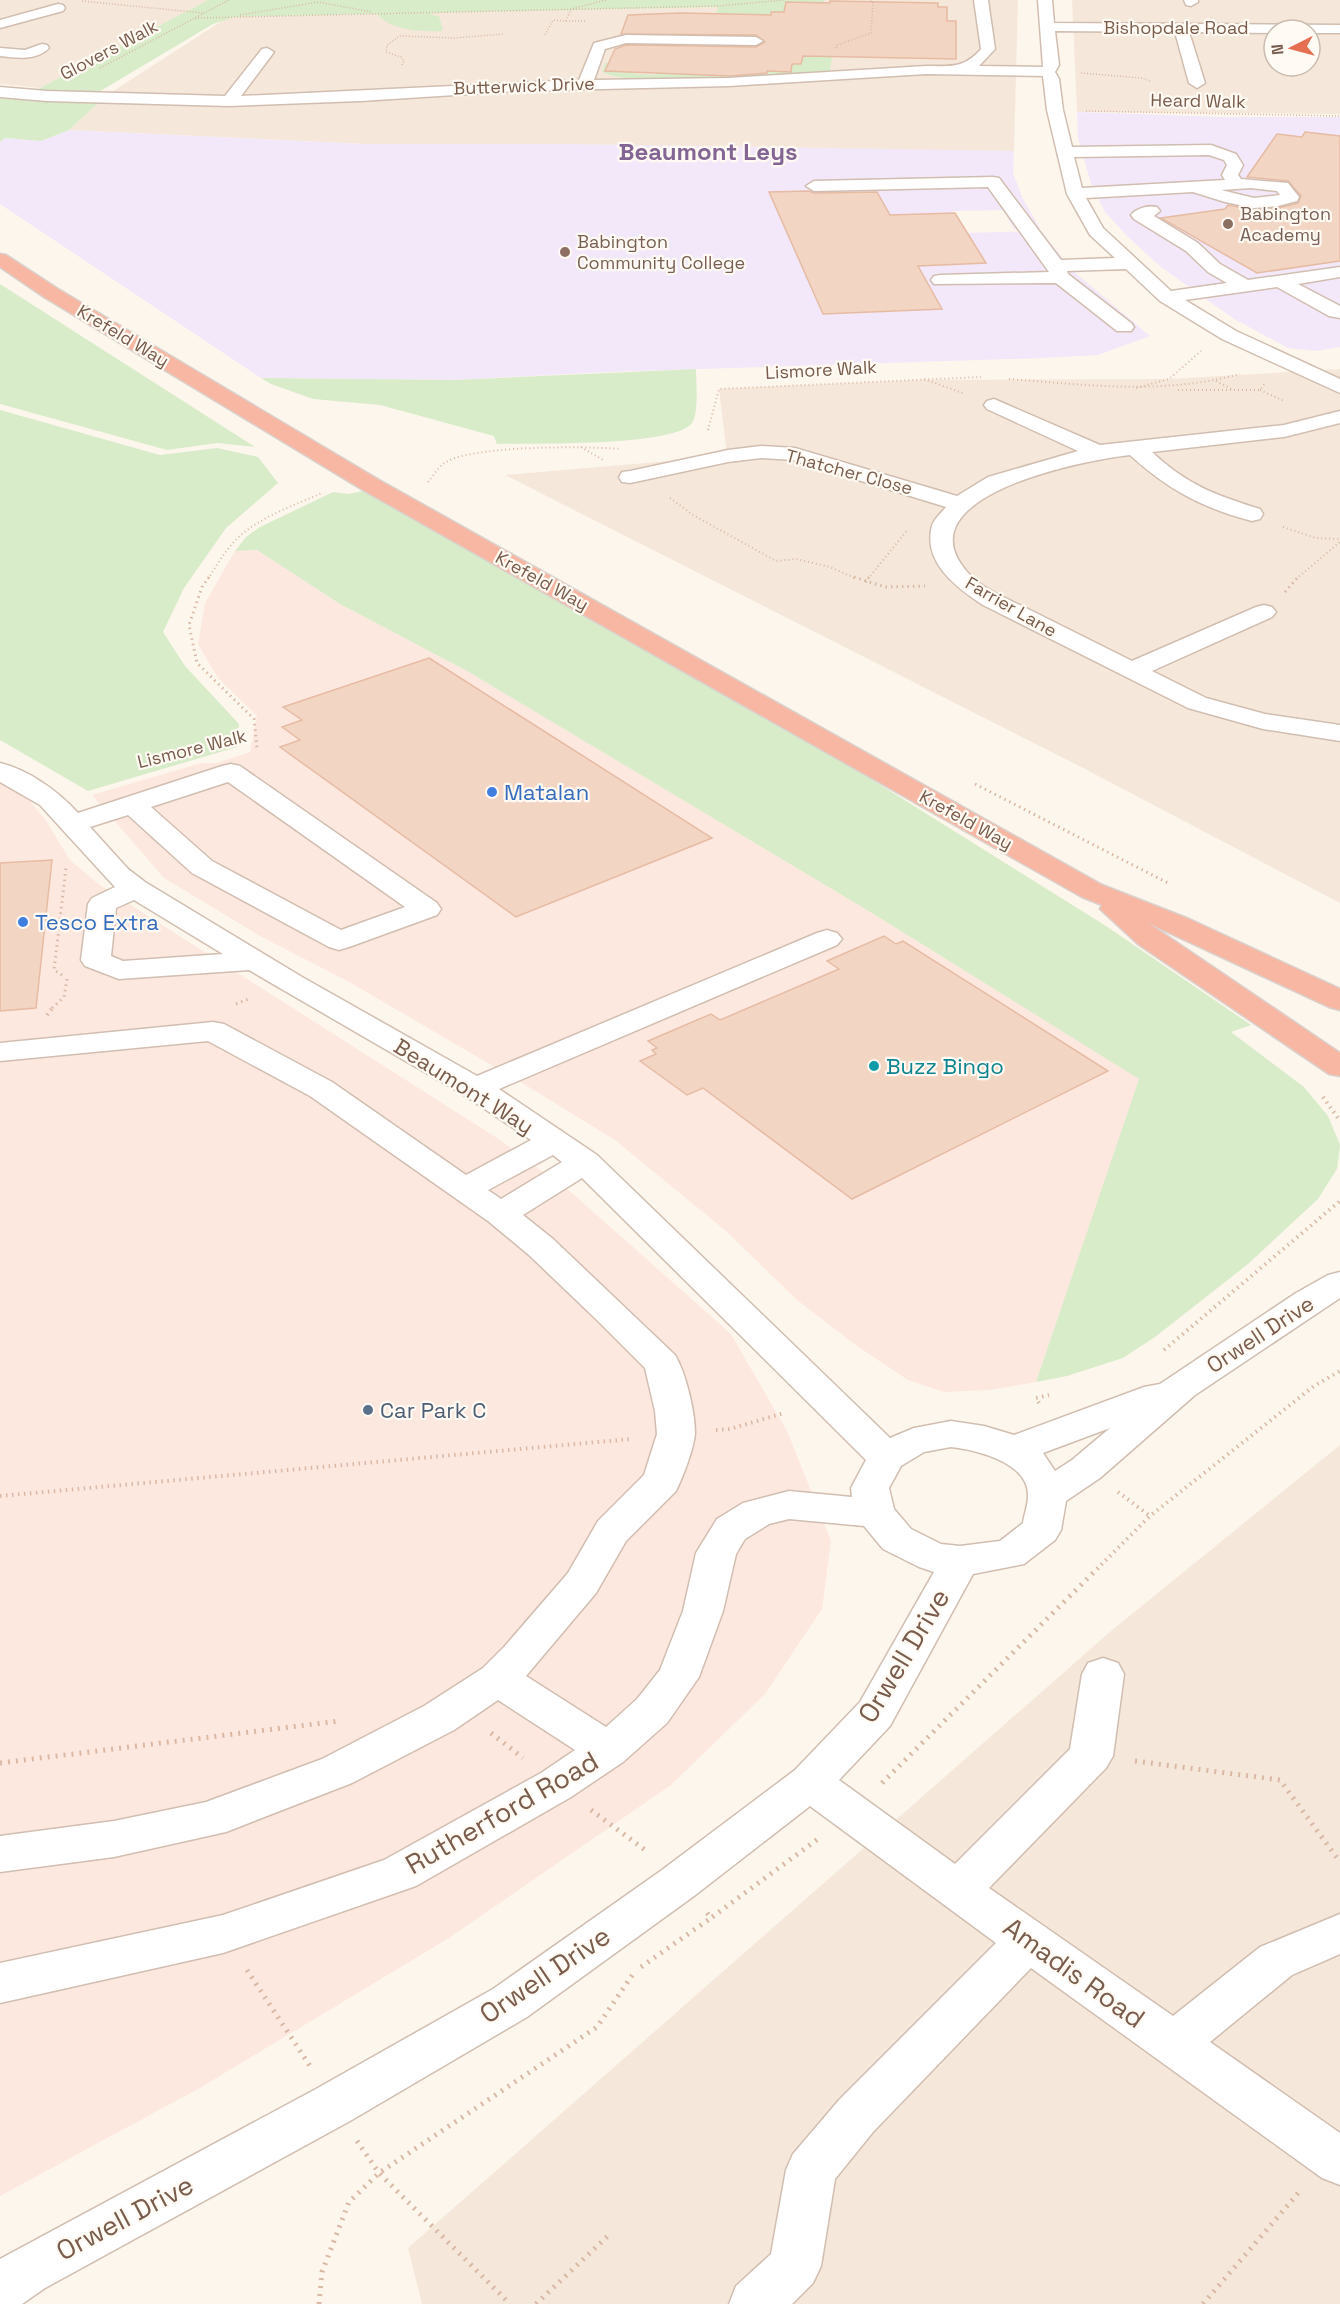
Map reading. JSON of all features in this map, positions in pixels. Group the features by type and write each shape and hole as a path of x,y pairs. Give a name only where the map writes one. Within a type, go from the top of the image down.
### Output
{"highway":[{"name":"Krefeld Way","path":"0,259 371,485 1092,891 1179,925 1340,1001"},
{"name":"Krefeld Way","path":"1092,891 1148,938 1340,1066"}],"street":[{"path":"962,70 979,60 988,49 981,0"},
{"path":"1045,0 1052,65 1048,72 1052,79 1055,110 1075,194 1096,231 1167,297 1221,330 1340,387"},
{"path":"0,24 58,8"},
{"name":"Bishopdale Road","path":"1047,27 1340,29"},
{"path":"1181,28 1197,83"},
{"path":"585,83 598,46 609,42 626,39 756,42"},
{"path":"0,52 32,58 42,48"},
{"path":"229,101 267,52"},
{"name":"Butterwick Drive","path":"0,92 47,96 229,101 585,83 729,82 962,70 1048,72"},
{"path":"1065,152 1211,150 1230,158 1235,165 1230,175 1244,184"},
{"path":"814,186 993,182 1058,272 1124,327"},
{"path":"1075,194 1244,184 1282,187 1291,197 1273,204 1240,202 1196,187"},
{"path":"1151,211 1140,215 1192,247 1214,268 1244,285"},
{"path":"940,280 1058,272 1131,263"},
{"path":"1167,297 1340,272"},
{"path":"1278,280 1336,312 1340,312"},
{"path":"994,405 1097,452"},
{"path":"943,525 960,504 996,482 1097,452 1284,431 1340,417"},
{"path":"1135,448 1162,473 1203,498 1252,514"},
{"name":"Thatcher Close","path":"630,477 728,456 761,452 795,454 960,504"},
{"name":"Farrier Lane","path":"943,525 942,547 952,568 961,580 1010,610 1197,703 1263,721 1340,733"},
{"path":"1132,670 1264,612"},
{"name":"Beaumont Way","path":"0,771 50,799 118,875 135,888 474,1088 585,1162 886,1457"},
{"path":"72,824 132,804 231,772 427,909 339,941 202,867 132,804"},
{"path":"135,888 102,904 96,960 119,970 256,961"},
{"path":"474,1088 827,939"},
{"path":"0,1052 213,1031 321,1089 500,1214 541,1247 663,1364 674,1411 676,1434 662,1481 612,1531 582,1583 519,1658 498,1679 439,1718 337,1771 210,1819 114,1839 0,1854"},
{"path":"464,1189 553,1142"},
{"path":"500,1214 585,1162"},
{"name":"Orwell Drive","path":"1048,1494 1086,1469 1182,1386 1309,1301 1340,1283"},
{"name":"Orwell Drive","path":"1013,1450 1182,1386"},
{"path":"951,1434 980,1437 1013,1450 1033,1465 1048,1494 1041,1530 1010,1554 960,1561 933,1557 897,1539 875,1513 870,1488 886,1457 914,1441 951,1434"},
{"name":"Rutherford Road","path":"0,1983 223,1934 400,1873 556,1785 608,1750 652,1711 678,1677 703,1611 716,1552 731,1529 758,1513 789,1505 875,1513"},
{"name":"Orwell Drive","path":"12,2288 510,2003 678,1883 810,1782 875,1714 960,1561"},
{"path":"958,1890 1091,1756 1103,1674"},
{"path":"498,1679 608,1750"},
{"name":"Amadis Road","path":"810,1782 851,1814 1336,2159"},
{"path":"1173,2044 1276,1960 1340,1933"},
{"path":"754,2304 795,2266 811,2170 856,2116 1029,1940"}],"path":[{"name":"Glovers Walk","path":"47,96 229,0"},
{"path":"571,9 606,0"},
{"path":"195,18 717,6 784,0"},
{"path":"833,75 837,45 871,33 873,2 869,0"},
{"path":"76,1 204,13"},
{"path":"228,17 319,1 381,13"},
{"path":"566,21 571,9"},
{"path":"545,35 553,20 585,21"},
{"path":"384,94 404,62 401,57 386,52 387,45 400,36 454,38 504,34"},
{"path":"1104,76 1142,78 1152,82"},
{"name":"Heard Walk","path":"1055,110 1340,116"},
{"path":"1132,389 1169,379 1191,362 1221,330"},
{"path":"999,378 1145,390 1260,390 1273,373 1294,365"},
{"path":"1145,390 1216,381 1246,372"},
{"name":"Lismore Walk","path":"707,431 719,389 921,378 988,377"},
{"path":"921,378 994,405"},
{"path":"1216,381 1234,390"},
{"path":"581,447 630,477 666,495 693,515 776,561 796,559 807,561 885,587 915,587 961,580"},
{"path":"424,487 444,463 482,452 581,447 624,449"},
{"name":"Lismore Walk","path":"247,750 258,748 254,718 197,663 189,625 202,587 226,551 241,535 261,521 330,489"},
{"path":"1252,514 1302,534 1340,541"},
{"path":"865,582 912,524 943,525"},
{"path":"1264,612 1294,580 1340,541"},
{"path":"47,1018 48,1011 64,997 67,978 54,970 66,868"},
{"path":"0,1496 730,1429 828,1400"},
{"path":"1091,1756 1280,1780 1340,1862"},
{"path":"319,2304 322,2272 349,2202 379,2173 597,2027 633,1972 711,1918"},
{"path":"223,1934 299,2047 333,2105 379,2173 510,2304"},
{"path":"1203,2304 1336,2159"},
{"path":"536,2304 610,2234"}],"shaded area":[{"path":"0,0 208,0 40,88 0,84"},
{"path":"762,0 1018,0 1014,151 365,144 69,130 107,95 228,17 718,7"},
{"path":"1072,0 1340,0 1340,114 1077,112"},
{"name":"Babington Academy","path":"1077,112 1223,117 1340,117 1340,347 1317,351 1288,348 1234,319 1161,267 1105,212 1092,187 1078,138"},
{"name":"Babington Community College","path":"69,130 365,144 564,144 1014,151 1013,173 1023,199 1040,228 1014,229 1003,210 952,211 963,233 1041,231 1072,270 1150,336 1098,355 1044,358 607,372 455,380 261,378 0,204 0,142 5,138 41,141"},
{"path":"1340,369 1340,903 1083,768 505,475 727,456 719,389 923,380 1169,379"},
{"path":"257,550 340,604 467,671 867,910 1140,1079 1036,1382 990,1390 944,1392 908,1380 857,1346 797,1300 726,1231 615,1140 351,983 260,936 164,878 92,795 201,763 217,763 250,752 257,716 218,678 198,644 205,603 235,551"},
{"name":"Car Park C","path":"0,783 29,800 47,822 70,860 101,886 497,1138 572,1193 731,1334 787,1431 831,1541 822,1609 765,1694 671,1785 449,1938 198,2089 0,2196"},
{"path":"1340,1445 1340,2304 422,2304 408,2248 1111,1631"}],"green space":[{"path":"208,0 824,0 823,3 786,2 784,11 789,12 772,12 769,22 757,38 735,36 737,26 715,20 718,7 432,13 431,15 439,16 443,31 417,31 399,27 383,20 377,14 235,17 213,24 97,93 107,95 69,130 41,141 5,138 0,142 0,96 32,97 40,88"},
{"path":"833,50 830,71 812,73 711,80 641,80 616,77 602,71 605,63 610,63 606,71 635,72 635,74 656,75 657,72 737,76 738,73 790,72 792,64 801,64 802,58 795,51"},
{"path":"0,284 255,447 217,443 167,450 0,404"},
{"path":"696,369 694,419 680,431 631,440 568,443 497,444 494,436 380,405 313,399 271,384 261,378 455,380"},
{"path":"0,410 160,455 217,448 258,457 278,483 226,528 184,588 163,632 185,666 239,724 237,747 88,791 0,740"},
{"path":"363,491 823,749 1106,926 1251,1025 1231,1032 1304,1087 1328,1116 1340,1145 1337,1169 1318,1199 1248,1264 1155,1337 1123,1358 1067,1376 1036,1382 1139,1079 867,910 467,671 340,604 257,550 235,551 246,537 260,527 333,492 348,494"}],"building":[{"path":"830,1 938,3 938,7 947,7 947,21 956,21 956,59 803,56 801,64 792,64 791,72 767,71 767,73 730,76 605,71 615,49 626,45 756,47 765,42 756,35 621,34 628,15 680,13 771,15 771,12 784,12 786,2 830,3"},
{"path":"1305,132 1340,136 1340,261 1257,273 1161,218 1225,209 1228,205 1254,210 1298,203 1301,196 1288,181 1247,177 1277,134 1302,137"},
{"path":"809,191 814,193 877,192 890,215 955,213 986,263 918,266 942,309 823,314 769,192"},
{"name":"Matalan","path":"429,658 712,838 516,917 280,747 300,740 282,727 302,720 283,707"},
{"name":"Tesco Extra","path":"52,860 36,1008 0,1011 0,863"},
{"name":"Buzz Bingo","path":"884,936 896,944 903,941 1108,1071 852,1199 703,1088 687,1095 640,1061 656,1054 652,1050 657,1048 648,1041 711,1014 720,1020 839,969 827,961"}],"place":[{"name":"Babington Academy","path":"1228,224"},
{"name":"Babington Community College","path":"565,252"},
{"name":"Matalan","path":"492,792"},
{"name":"Tesco Extra","path":"23,922"},
{"name":"Buzz Bingo","path":"874,1066"},
{"name":"Car Park C","path":"368,1410"}],"district":[{"name":"Beaumont Leys","path":"708,152"}]}
